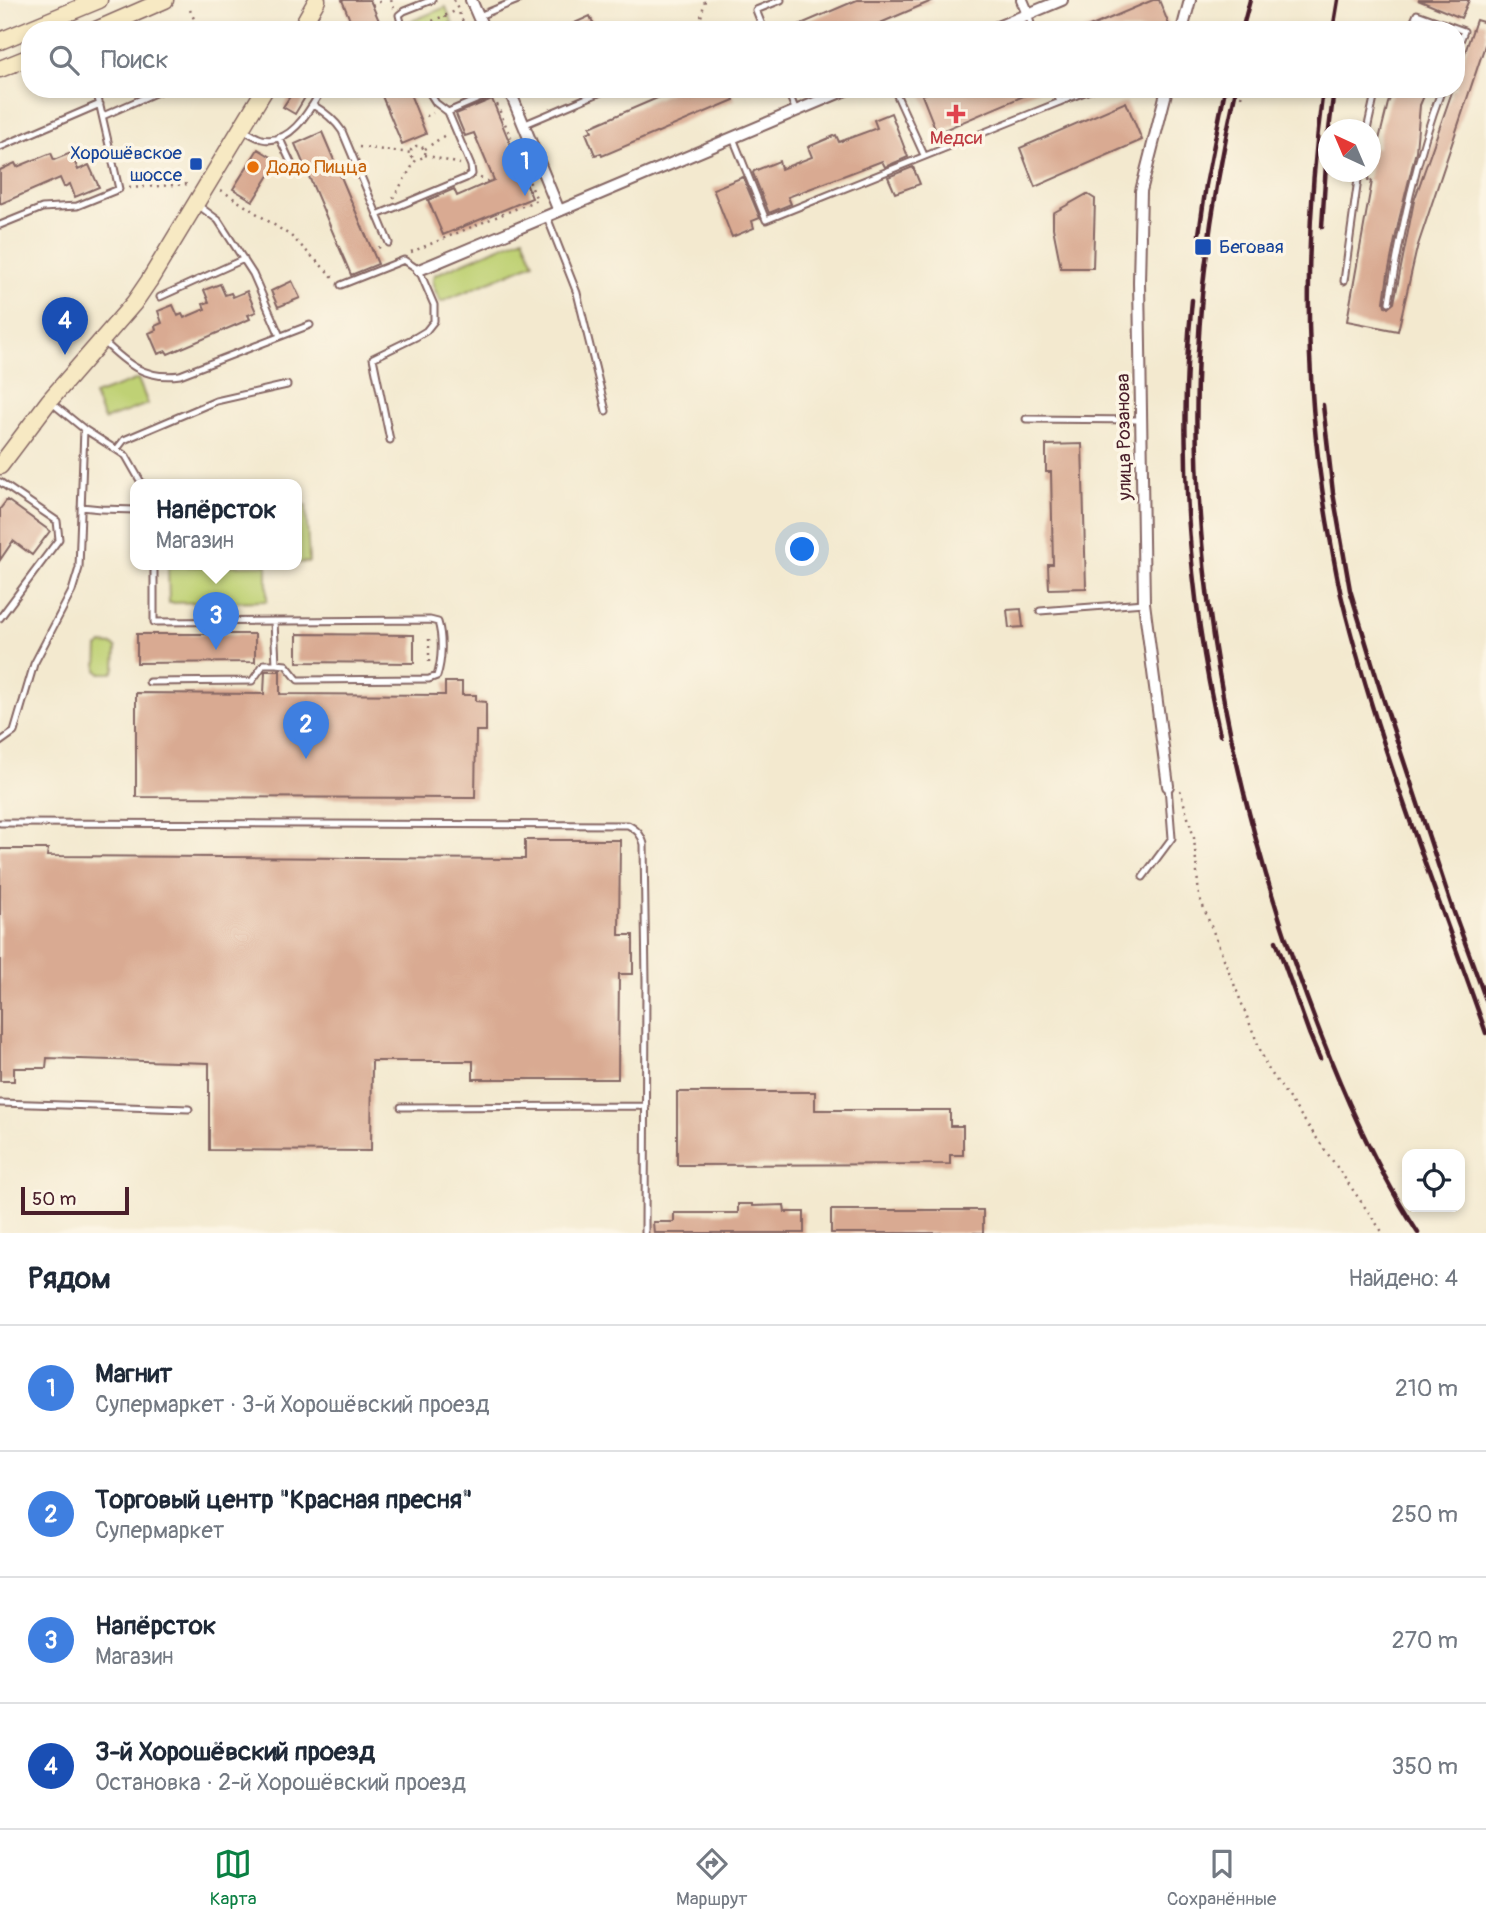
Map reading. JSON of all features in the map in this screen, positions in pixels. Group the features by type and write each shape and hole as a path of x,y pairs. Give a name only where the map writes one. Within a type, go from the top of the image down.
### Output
{"street":[{"path":"48,21 99,0"},
{"path":"117,21 165,0"},
{"path":"305,21 317,0"},
{"path":"471,0 480,21"},
{"path":"1022,0 1028,14"},
{"path":"1011,21 1062,0"},
{"path":"1184,21 1190,0"},
{"path":"0,41 21,32"},
{"path":"0,69 21,61"},
{"path":"0,466 49,401 134,303 260,98"},
{"path":"512,98 559,211"},
{"path":"419,271 827,98"},
{"name":"улица Розанова","path":"1165,98 1141,191 1139,282 1144,603 1168,786"}],"lane":[{"path":"401,21 399,15 404,11 432,0"},
{"path":"478,17 518,0"},
{"path":"760,21 756,10 781,0"},
{"path":"1028,14 1030,21"},
{"path":"1414,21 1417,14 1436,21"},
{"path":"0,225 42,208 77,206 119,189 98,98"},
{"path":"103,116 144,98"},
{"path":"242,129 265,140 279,137 297,127 317,98"},
{"path":"377,215 472,174 448,112 432,98"},
{"path":"448,112 480,98"},
{"path":"523,125 587,98"},
{"path":"791,98 796,111"},
{"path":"898,98 925,155"},
{"path":"1058,98 1059,102"},
{"path":"733,138 766,220 1069,98"},
{"path":"1369,119 1374,98"},
{"path":"1389,302 1401,231 1439,98"},
{"path":"0,147 100,104"},
{"path":"313,105 336,121 389,243"},
{"path":"279,137 293,167"},
{"path":"1345,281 1358,182"},
{"path":"196,204 218,220 244,259 280,336"},
{"path":"546,216 578,293 606,411"},
{"path":"160,296 244,259"},
{"path":"341,285 404,260 419,271 434,305 434,321 426,331 373,358 390,440"},
{"path":"102,341 146,373 168,377 180,375 310,325"},
{"path":"117,449 126,439 216,401 287,386"},
{"path":"49,401 84,429 126,456 139,479"},
{"path":"1026,419 1142,420"},
{"path":"0,743 14,732 34,664 72,591 79,568 84,429"},
{"path":"0,482 57,522 59,539 0,618"},
{"path":"81,507 130,510"},
{"path":"149,682 252,681 264,664 286,665 298,680 429,679 437,676 440,667 440,630 438,622 430,620 154,622 153,570"},
{"path":"1040,611 1144,603"},
{"path":"274,621 276,664"},
{"path":"1143,877 1172,838 1168,786"},
{"path":"0,823 628,825 636,830 642,836 644,844 645,1233"},
{"path":"0,1103 189,1109"},
{"path":"401,1107 646,1106"}],"path":[{"path":"372,5 384,0"},
{"path":"391,0 394,8"},
{"path":"454,0 462,21"},
{"path":"700,21 705,0"},
{"path":"190,10 195,21"},
{"path":"434,21 458,10"},
{"path":"445,16 447,21"},
{"path":"402,256 537,200 494,98"},
{"path":"420,119 435,113 440,106"},
{"path":"425,149 455,128"},
{"path":"348,146 411,153 416,160 425,155 425,149"},
{"path":"411,153 416,146 425,149"},
{"path":"425,155 471,166"},
{"path":"119,189 193,183"},
{"path":"220,190 291,236 341,285"},
{"path":"429,679 430,620"},
{"path":"1167,774 1178,784 1194,838 1199,895 1267,1067 1383,1233"}],"green space":[{"path":"446,7 451,21 411,21"},
{"path":"523,237 534,263 441,302 433,285 434,275"},
{"path":"138,379 148,404 104,420 94,395"},
{"path":"302,505 306,505 309,562 302,563"},
{"path":"168,570 267,570 267,601 169,603"},
{"path":"102,644 116,648 115,668 112,673 100,673 97,670 98,647"}],"building":[{"path":"342,0 370,0 379,21 350,21"},
{"path":"857,0 934,0 885,21 808,21"},
{"path":"1153,0 1159,0 1167,21 1103,21"},
{"path":"1418,0 1469,0 1461,18"},
{"path":"590,16 592,21 579,21"},
{"path":"1476,20 1486,23 1486,42 1417,248 1398,331 1347,321 1372,182 1381,182 1381,132 1390,98 1423,98 1420,105 1416,151 1388,274 1384,302 1385,306 1389,307 1394,303 1414,201 1450,98 1465,98 1465,52"},
{"path":"289,98 305,98 295,114 283,107"},
{"path":"383,98 412,98 426,134 402,144"},
{"path":"657,98 734,100 602,156 601,153 595,155 586,133 592,131 590,127"},
{"name":"Медси","path":"923,98 1019,98 937,133"},
{"path":"492,99 532,198 443,235 428,200 454,189 457,196 494,180 474,133 465,136 456,114"},
{"path":"1126,102 1142,140 1035,187 1020,148"},
{"path":"891,113 908,157 885,167 882,161 788,197 791,204 769,213 754,171 779,161 781,169 812,157 808,147 836,135 839,142 877,128 874,120"},
{"path":"322,132 378,264 351,275 295,144"},
{"path":"258,149 278,161 253,201 233,189"},
{"path":"51,153 54,160 71,153 78,170 89,165 99,187 75,197 70,184 64,187 60,178 0,204 0,170 15,163 17,167"},
{"path":"913,167 920,184 895,193 888,177"},
{"path":"743,177 760,218 752,221 754,228 732,237 713,189"},
{"path":"1087,194 1095,199 1093,268 1061,268 1053,228 1053,213"},
{"path":"292,281 300,298 278,307 271,291"},
{"path":"220,284 225,295 231,293 233,297 247,291 256,312 248,315 250,319 168,354 166,351 158,354 149,333 162,323 158,311 173,305 178,316 182,314 184,318 205,309 203,304 209,302 204,290"},
{"path":"1082,444 1086,588 1049,589 1048,564 1053,564 1051,472 1046,472 1046,445"},
{"path":"7,500 50,531 32,555 13,541 0,560 0,509"},
{"path":"1021,609 1023,627 1009,628 1007,610"},
{"path":"137,634 255,634 255,662 137,663"},
{"path":"297,634 414,635 414,663 297,662"},
{"path":"265,671 280,671 280,694 445,695 445,682 462,682 462,695 476,695 476,701 486,702 486,731 476,731 475,798 136,797 136,693 264,694"},
{"path":"525,840 620,840 619,935 633,935 633,974 619,974 618,1079 473,1079 473,1061 372,1061 371,1151 209,1150 209,1063 47,1058 46,1068 14,1068 14,1081 0,1081 0,849 48,849 47,856 525,859"},
{"path":"677,1092 815,1092 815,1110 950,1110 950,1126 963,1126 963,1155 950,1155 950,1164 677,1165"},
{"path":"738,1204 784,1205 785,1212 804,1212 804,1233 654,1233 653,1222 674,1222 674,1213 738,1213"},
{"path":"831,1210 983,1210 983,1233 831,1233"}],"railway":[{"path":"1244,21 1250,0"},
{"path":"1334,21 1338,0"},
{"path":"1199,234 1223,98"},
{"path":"1234,98 1208,243 1197,381 1197,466 1213,636 1228,721 1247,804 1296,968 1321,1036 1365,1138 1418,1233"},
{"path":"1322,98 1312,203 1309,317 1315,430 1331,543 1341,595 1372,706 1408,816 1486,1033"},
{"path":"1330,119 1333,98"},
{"path":"1322,227 1325,182"},
{"path":"1192,300 1186,409 1188,519 1200,628 1220,735"},
{"path":"1323,405 1333,493 1350,590 1452,907 1486,1000"},
{"path":"1276,941 1320,1059"}],"place":[{"name":"Медси","path":"956,114"},
{"name":"Хорошёвское шоссе","path":"196,164"},
{"name":"Додо Пицца","path":"253,167"},
{"name":"Магнит","path":"525,196"},
{"name":"Беговая","path":"1203,247"},
{"name":"3-й Хорошёвский проезд","path":"65,355"},
{"name":"Напёрсток","path":"216,650"},
{"name":"Торговый центр \"Красная пресня\"","path":"306,759"}]}
